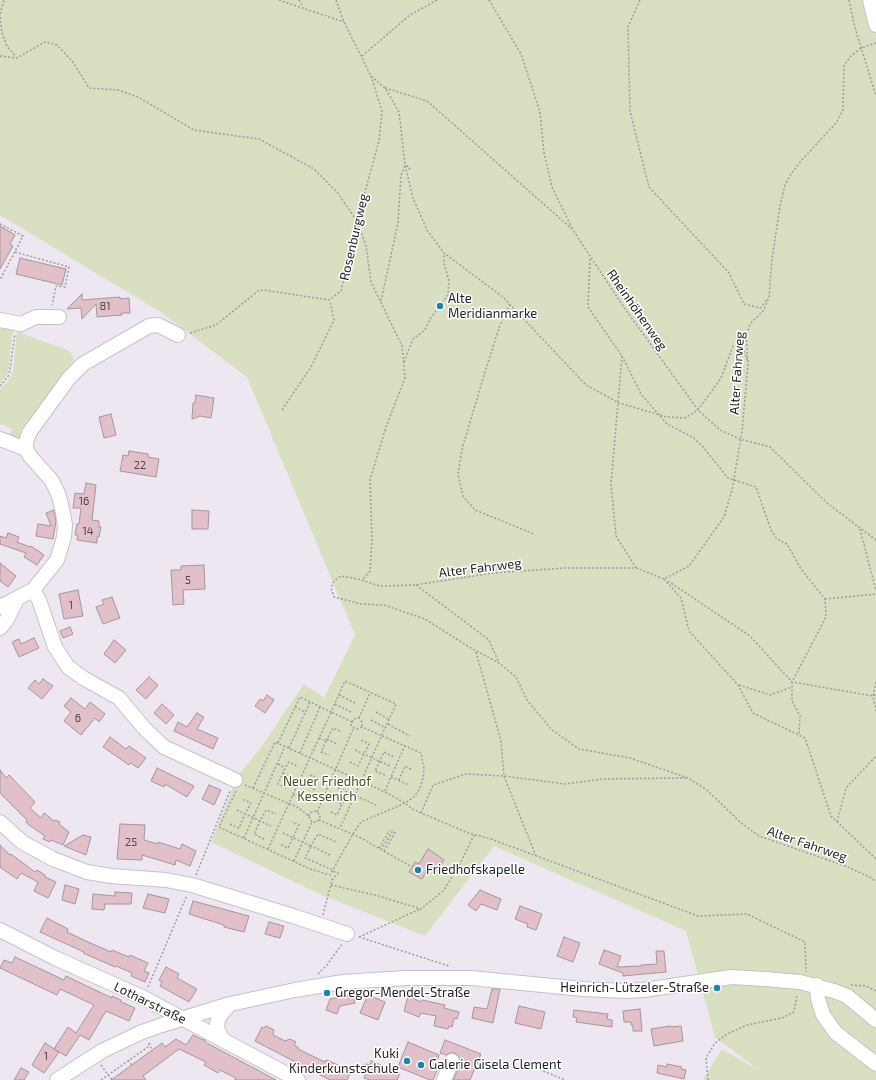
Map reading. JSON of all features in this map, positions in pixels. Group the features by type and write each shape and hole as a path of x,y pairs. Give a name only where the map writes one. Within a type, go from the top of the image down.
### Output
{"street":[{"path":"870,0 876,25"},
{"path":"0,320 20,324 36,317 54,317"},
{"path":"0,607 33,590 57,560 62,548 65,525 61,504 56,488 48,475 30,456 26,449 29,433 69,378 83,364 149,326 158,325 178,335"},
{"path":"0,439 26,449"},
{"path":"33,590 39,600 55,647 68,667 119,698 144,728 164,747 237,781"},
{"path":"0,628 6,621 17,599"},
{"path":"0,822 22,842 53,859 87,872 111,876 166,880 192,885 321,924 353,936"},
{"name":"Lotharstraße","path":"0,930 55,958 144,998 298,1080"},
{"path":"57,1080 95,1055 146,1038 182,1019 230,1004 302,988 343,982 406,978 471,978 608,991 644,990 731,978 789,981 817,985 846,996 876,1020"},
{"path":"817,985 818,999 823,1015 836,1033 876,1064"},
{"path":"224,1041 218,1031 217,1024 219,1017 230,1004"},
{"path":"444,1080 452,1061"}],"path":[{"path":"4,0 0,16 2,33 7,46 17,58"},
{"path":"279,0 344,22"},
{"path":"299,0 303,8"},
{"name":"Rosenburgweg","path":"329,300 341,291 357,221 379,141 382,111 371,76 344,22 336,0"},
{"path":"362,56 410,15 437,0"},
{"path":"488,0 521,54 540,112 544,153 552,187 572,230"},
{"path":"640,0 628,27 630,111 649,187 729,273 744,304 760,308 769,297"},
{"path":"849,0 861,48 876,96"},
{"path":"0,56 17,58 45,42 57,45 73,62 89,88 118,90 138,97 194,130 259,139 314,169 337,192 357,221 366,246 371,282 402,346 405,378 386,427 370,480 372,539 370,571 362,580"},
{"name":"Alter Fahrweg","path":"876,43 861,48 844,64 843,109 841,114 836,122 801,161 785,185 780,206 772,259 769,297 764,310 750,324 746,336 748,364 740,439 732,490 724,517 689,566 664,579 636,568 564,568 493,574 416,585 380,586 362,580 341,576 334,581 331,588 334,597 361,604 384,605 425,619 498,663 516,677 528,700 551,729 579,749 630,758 688,778 707,790 740,822 759,836 845,866 870,877 876,882"},
{"path":"371,76 385,88 399,112 406,165 413,198 427,230 444,253 503,297 586,385 619,403 667,417 685,418 698,410 721,378 732,346 742,346 748,364"},
{"name":"Rheinhöhenweg","path":"385,88 427,101 572,230 623,306 698,410 720,430 740,439 770,447 826,503 876,540"},
{"path":"380,302 398,223 401,174 406,165"},
{"path":"406,165 410,170"},
{"path":"0,224 23,236 0,280"},
{"path":"15,252 70,267 65,287 56,286 54,317"},
{"path":"404,364 414,339 425,330 430,319 448,295 449,281 444,263 444,253"},
{"path":"590,258 588,307 622,356 641,394 667,424 694,438 703,446 728,478 756,486 771,530 777,539 787,544 802,569 825,599 826,617 792,682 792,700 800,716 800,735"},
{"path":"178,335 196,332 216,325 258,291 264,290 329,300 334,320 312,367 282,410"},
{"path":"510,304 500,325 485,372 462,448 458,474 463,496 475,510 534,534"},
{"path":"0,386 9,375 15,331 20,324"},
{"path":"622,356 611,484 616,536 636,568"},
{"path":"860,528 876,591"},
{"path":"664,579 750,636 792,682 873,696 876,694"},
{"path":"664,579 681,598 689,631 738,685 753,714 805,738 831,816 876,859"},
{"path":"416,585 489,640 498,663"},
{"path":"825,599 876,594"},
{"path":"476,651 501,742 504,776 536,856"},
{"path":"268,849 345,681 396,704 383,736 340,828"},
{"path":"876,682 873,696 876,711"},
{"path":"738,685 770,695 792,687"},
{"path":"352,722 354,719 359,718 370,692"},
{"path":"339,696 355,703"},
{"path":"278,743 300,697 352,722 352,726 354,728 317,812"},
{"path":"289,748 310,702"},
{"path":"335,704 351,712"},
{"path":"295,707 305,712"},
{"path":"300,753 320,707"},
{"path":"376,712 390,720"},
{"path":"359,718 362,722 362,726"},
{"path":"371,720 386,728"},
{"path":"388,724 410,736"},
{"path":"237,781 219,827 310,869 330,875 361,822 405,803 414,797 420,788 423,778 424,769 421,753 362,726"},
{"path":"354,728 358,729 362,726"},
{"path":"329,756 321,752 326,740 333,728 342,732"},
{"path":"319,738 337,744"},
{"path":"350,762 358,766 369,744 361,740"},
{"path":"253,788 275,742 278,743 385,792 405,803 412,809 474,835 491,839 698,916 747,914 805,942 806,975"},
{"path":"385,792 405,745"},
{"path":"244,838 285,746"},
{"path":"355,750 390,766"},
{"path":"385,775 375,771 384,752 394,757"},
{"path":"837,822 846,788 876,756"},
{"path":"286,788 278,784 288,762 297,766"},
{"path":"278,764 285,768"},
{"path":"399,780 405,766 412,770"},
{"path":"283,773 291,777"},
{"path":"300,798 311,774 320,779"},
{"path":"421,813 433,785 466,774 504,776 565,784 603,779 688,778"},
{"path":"391,777 409,785"},
{"path":"237,781 304,811 312,822"},
{"path":"144,998 237,781"},
{"path":"306,785 315,790"},
{"path":"338,788 376,805"},
{"path":"331,812 337,815 347,793"},
{"path":"293,795 310,802"},
{"path":"230,824 239,828 251,803 242,799"},
{"path":"332,800 342,804"},
{"path":"237,810 271,826"},
{"path":"264,838 254,834 260,821 266,810 276,814"},
{"path":"309,816 312,812 317,812"},
{"path":"317,812 320,817 319,820"},
{"path":"312,822 317,822 319,820 340,828 412,867"},
{"path":"281,844 288,848 299,825 292,822"},
{"path":"294,861 312,822"},
{"path":"380,849 394,829"},
{"path":"380,849 390,830"},
{"path":"384,851 396,831"},
{"path":"284,832 330,856"},
{"path":"321,924 332,880 338,874 305,858 318,834 336,842"},
{"path":"317,975 327,966 340,948 353,936 420,909 443,891 458,868 474,835"},
{"path":"331,885 375,895 420,909"},
{"path":"353,936 454,967"},
{"path":"708,1080 706,1058 715,1043 727,1034 747,1025 782,1018 794,1012 798,993"},
{"path":"146,1038 152,1050"},
{"path":"101,1080 148,1047 146,1038"},
{"path":"95,1055 112,1080"},
{"path":"128,1060 132,1065"},
{"path":"536,1068 565,1080"}],"green space":[{"name":"Neuer Friedhof Kessenich","path":"0,0 876,0 876,1080 703,1080 722,1049 761,1072 715,1037 686,931 494,846 425,936 324,896 211,842 237,777 259,750 304,684 324,698 355,635 247,377 162,313 0,215"},
{"path":"0,321 12,328 13,331 8,373 0,384"},
{"path":"19,330 28,336 68,350 74,360 16,443 9,437 12,429 0,424 0,389 8,381 13,371 17,332"}],"building":[{"path":"0,226 15,235 10,244 13,246 0,269"},
{"path":"20,258 66,269 62,285 16,274"},
{"path":"82,294 82,300 120,297 120,299 129,298 130,313 97,317 96,304 82,319 81,308 67,309"},
{"path":"196,395 214,398 211,418 200,416 192,419 193,403 195,403"},
{"path":"111,414 116,435 104,438 99,417"},
{"path":"129,451 148,454 148,457 159,459 156,477 120,471 123,455 128,456"},
{"path":"86,483 96,485 92,520 99,521 99,527 101,527 99,537 97,537 97,543 77,540 78,535 75,535 77,524 79,524 81,508 73,508 75,493 84,494"},
{"path":"54,510 56,521 53,539 36,536 38,524 51,526 46,513"},
{"path":"192,510 209,511 208,529 192,529"},
{"path":"8,533 19,537 17,542 30,547 31,546 44,555 37,565 24,557 26,553 0,544 0,536 6,538"},
{"path":"0,563 16,576 8,587 0,581"},
{"path":"204,565 205,589 183,590 184,604 173,605 171,570 181,570 181,566"},
{"path":"78,590 83,616 64,619 59,594"},
{"path":"112,597 120,618 103,624 96,607 104,604 102,600"},
{"path":"70,627 73,634 63,638 60,631"},
{"path":"34,638 39,648 19,657 12,642 19,639 21,644"},
{"path":"114,640 126,650 115,663 104,654"},
{"path":"149,677 158,685 146,699 136,690"},
{"path":"43,679 53,686 42,699 28,688 35,680 39,684"},
{"path":"267,695 274,700 265,713 255,706 260,699 263,701"},
{"path":"71,698 85,709 90,702 105,714 99,722 95,718 81,735 64,721 71,712 64,706"},
{"path":"162,704 174,715 166,724 154,713"},
{"path":"197,713 204,717 197,729 218,738 213,749 174,731 178,722 187,727"},
{"path":"110,737 126,749 129,746 146,758 138,768 131,763 129,765 103,747"},
{"path":"157,768 194,786 187,797 165,784 164,787 151,781"},
{"path":"0,770 6,778 9,775 35,802 30,808 41,818 44,813 54,821 60,822 59,824 69,832 63,845 51,840 50,842 43,839 45,836 29,825 26,822 27,820 0,793"},
{"path":"209,785 221,790 214,805 202,799"},
{"path":"120,824 145,825 144,840 158,844 158,842 180,849 182,844 196,851 190,866 176,860 175,865 142,855 142,860 117,859"},
{"path":"83,835 91,837 86,855 64,846"},
{"path":"0,845 10,855 11,854 35,872 37,870 45,875 45,877 56,882 48,898 34,891 38,882 21,873 17,879 0,867"},
{"path":"428,849 444,860 437,871 429,866 422,879 409,872 415,862 419,864"},
{"path":"65,885 79,889 75,904 62,900"},
{"path":"480,890 501,899 497,910 481,904 476,911 468,905"},
{"path":"115,892 132,893 131,904 105,904 104,910 92,909 93,894 115,896"},
{"path":"148,894 169,899 165,913 143,908"},
{"path":"193,901 249,916 244,932 224,927 224,925 189,914"},
{"path":"520,906 542,914 536,930 527,927 528,924 515,919"},
{"path":"47,918 68,929 67,932 88,942 111,952 112,950 129,957 130,955 148,963 144,971 149,973 145,982 131,976 132,973 83,953 84,952 40,932"},
{"path":"269,922 284,926 280,938 265,934"},
{"path":"564,937 580,943 573,962 557,956"},
{"path":"604,950 621,956 617,967 657,964 656,951 664,951 666,972 623,976 623,973 599,964"},
{"path":"15,957 64,980 66,976 112,998 112,996 121,1000 121,1002 135,1008 129,1021 106,1011 89,1040 80,1035 66,1056 54,1049 68,1027 76,1033 94,1005 60,989 57,995 0,968 4,960 12,963"},
{"path":"166,967 179,974 177,978 197,989 189,1002 160,986 162,982 159,980"},
{"path":"492,989 500,989 493,1023 472,1018 474,1007 487,1009"},
{"path":"353,995 355,1003 340,1006 337,1014 326,1010 330,999"},
{"path":"368,995 385,1002 378,1020 360,1013"},
{"path":"408,996 421,1002 422,1000 445,1005 444,1008 459,1012 457,1019 454,1018 452,1027 449,1026 448,1029 434,1026 436,1016 421,1013 419,1017 404,1011"},
{"path":"519,1006 545,1012 541,1029 515,1023"},
{"path":"640,1009 642,1031 633,1031 633,1025 631,1025 631,1022 624,1022 623,1011"},
{"path":"574,1010 608,1014 607,1019 612,1020 612,1027 576,1022 577,1018 573,1017"},
{"path":"266,1026 274,1030 273,1035 285,1041 290,1039 296,1042 294,1045 298,1047 298,1049 325,1062 326,1060 352,1069 347,1080 330,1080 255,1041 262,1027 264,1028"},
{"path":"681,1026 683,1041 654,1046 651,1029"},
{"path":"193,1035 205,1040 205,1042 276,1080 235,1080 236,1078 220,1070 218,1073 204,1065 206,1062 179,1049 143,1076 146,1080 111,1080 162,1043 165,1047 176,1039 186,1045"},
{"path":"445,1040 481,1054 470,1080 453,1080 460,1064 460,1060 455,1053 446,1055 440,1053"},
{"path":"408,1042 439,1055 435,1067 438,1068 433,1080 398,1067"},
{"path":"45,1043 59,1052 44,1073 32,1065"},
{"path":"371,1061 400,1073 397,1080 370,1080 364,1078 366,1073 362,1071 362,1065 370,1065"},
{"path":"667,1064 682,1067 681,1069 686,1070 684,1079 657,1073 658,1065 667,1067"},
{"path":"21,1068 29,1072 24,1080 14,1080"}],"place":[{"name":"Alte Meridianmarke","path":"440,306"},
{"name":"Friedhofskapelle","path":"418,870"},
{"name":"Heinrich-Lützeler-Straße","path":"717,988"},
{"name":"Gregor-Mendel-Straße","path":"327,993"},
{"name":"Kuki Kinderkunstschule","path":"407,1061"},
{"name":"Galerie Gisela Clement","path":"421,1065"}]}
